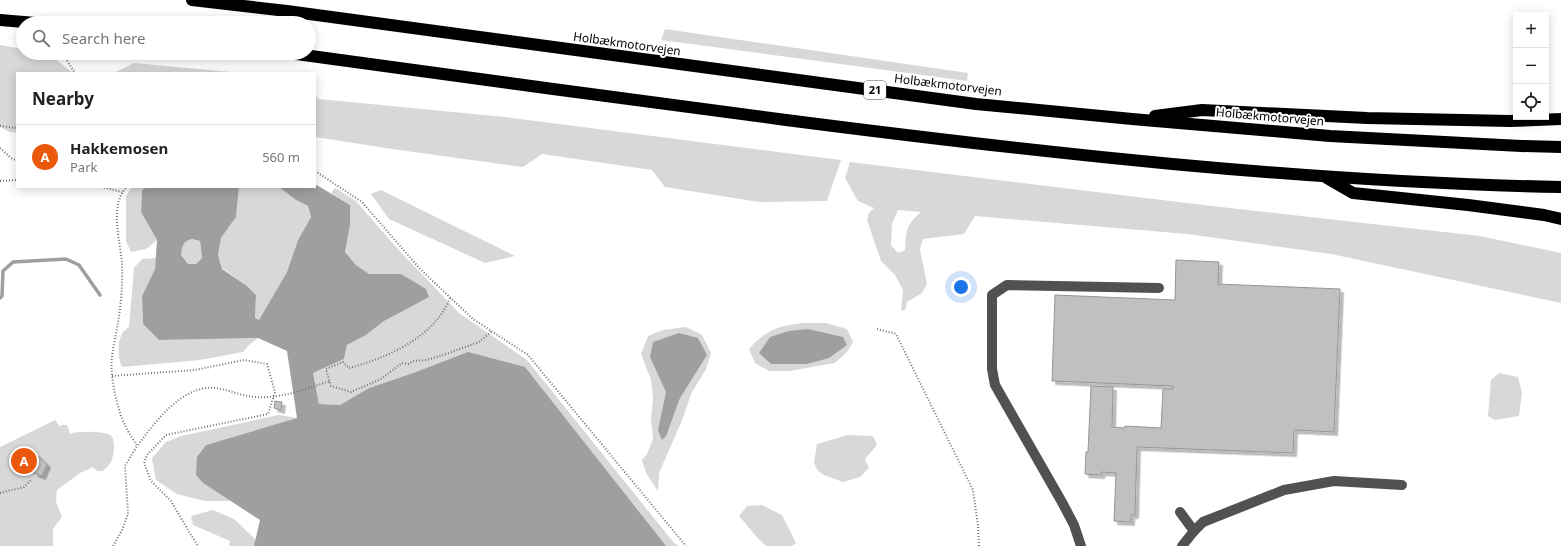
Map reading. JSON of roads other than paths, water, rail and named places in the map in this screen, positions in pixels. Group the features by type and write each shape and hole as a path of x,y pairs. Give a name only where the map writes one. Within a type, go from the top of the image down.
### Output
{"highway":[{"name":"Holbækmotorvejen","path":"192,0 295,12 976,104 1330,136 1561,147"},
{"path":"0,20 16,21"},
{"path":"316,57 971,144 1324,177 1561,187"},
{"path":"1132,119 1202,110 1391,118 1510,121 1561,118"},
{"path":"1324,177 1353,193 1468,205 1544,215 1561,219"}],"lane":[{"path":"1081,546 1074,525 1063,504 995,385 992,369 992,295 1006,285 1159,288"},
{"path":"1182,546 1203,522 1284,490 1334,481 1402,485"},
{"path":"1180,512 1194,531"}],"waterway":[{"path":"0,298 2,296 3,271 13,262 66,259 79,265 100,295"}],"place":[{"name":"Hakkemosen","path":"24,461"}]}
